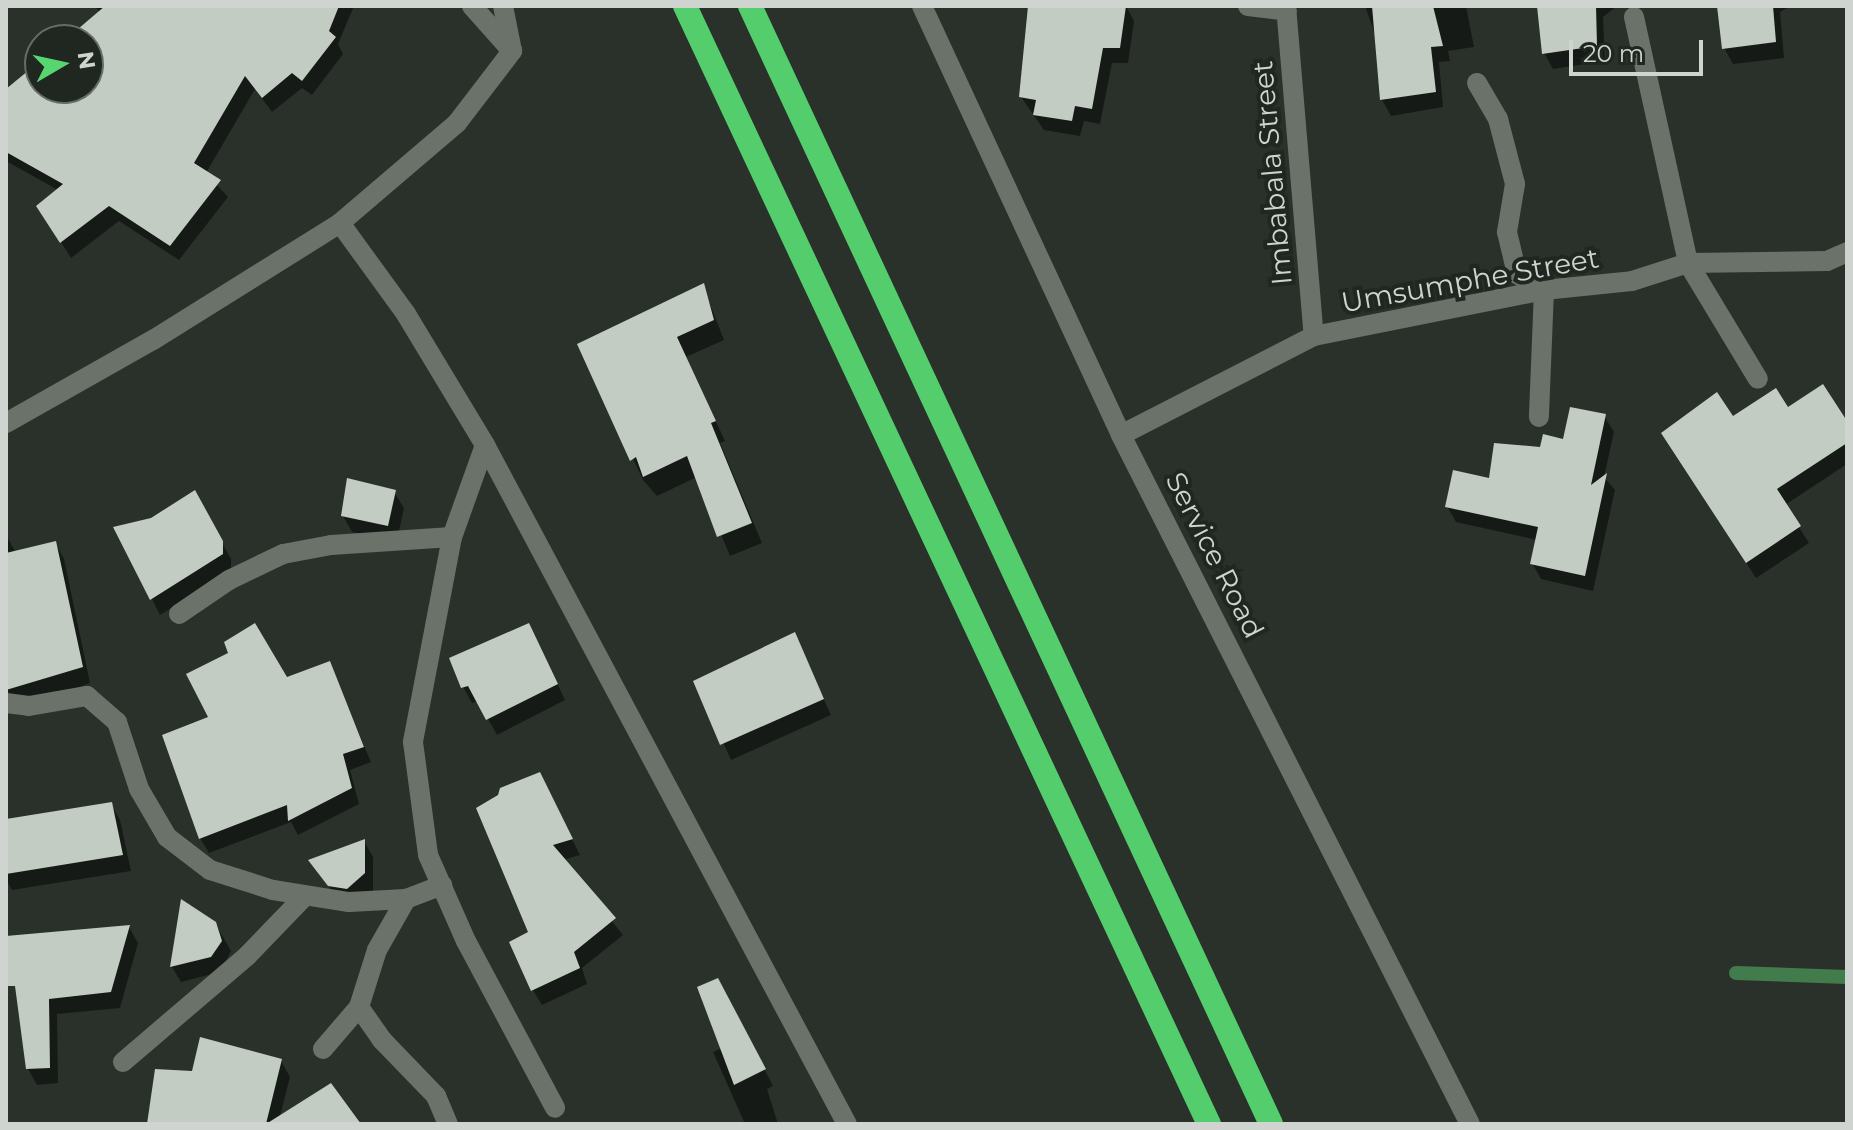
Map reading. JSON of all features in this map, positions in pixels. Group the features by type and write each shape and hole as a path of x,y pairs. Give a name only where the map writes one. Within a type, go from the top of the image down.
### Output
{"highway":[{"path":"685,6 1209,1124"},
{"path":"750,6 1271,1124"}],"street":[{"path":"472,6 512,51"},
{"path":"6,423 153,340 340,223 457,123 512,51 503,6"},
{"name":"Service Road","path":"922,6 1121,435 1470,1124"},
{"path":"1248,6 1286,8"},
{"name":"Imbabala Street","path":"1286,8 1314,336"},
{"path":"1634,17 1688,263 1758,379"},
{"path":"1477,83 1498,119 1515,184 1507,232 1517,274 1544,290 1539,417"},
{"path":"340,223 406,314 485,445 847,1124"},
{"name":"Umsumphe Street","path":"1121,435 1314,336 1544,290 1632,281 1688,263 1827,261 1847,252"},
{"path":"485,445 452,537 413,742 428,855 555,1108"},
{"path":"179,614 229,580 283,554 331,545 452,537"},
{"path":"6,703 29,706 87,696 117,722 139,789 167,837 210,870 305,896 349,902 406,899 442,885"},
{"path":"123,1062 247,956 305,896"},
{"path":"323,1049 359,1007 377,950 406,899"},
{"path":"359,1007 382,1040 436,1096 448,1124"}],"building":[{"path":"105,6 339,6 329,31 336,37 302,81 292,73 262,98 245,76 194,163 221,180 170,246 109,206 60,243 36,206 63,184 6,152 6,89 24,74 24,104 104,104 104,24 84,24"},
{"path":"1028,6 1126,6 1120,48 1103,48 1092,109 1075,106 1072,121 1033,115 1036,100 1019,97"},
{"path":"1372,6 1433,6 1443,46 1431,47 1436,92 1380,100"},
{"path":"1537,6 1596,6 1597,46 1542,54"},
{"path":"1717,6 1773,6 1776,42 1722,49"},
{"path":"704,283 714,320 677,337 716,421 711,423 752,523 717,537 687,456 643,477 636,457 630,461 577,344"},
{"path":"1823,384 1847,421 1847,443 1777,489 1801,526 1746,563 1661,433 1717,392 1733,416 1776,388 1788,407"},
{"path":"1570,407 1606,414 1591,485 1607,473 1585,576 1530,564 1538,527 1445,507 1453,470 1489,478 1494,443 1540,447 1543,434 1563,439"},
{"path":"347,478 396,490 388,526 341,516"},
{"path":"195,490 223,541 223,554 150,600 113,527 151,518"},
{"path":"56,541 83,667 6,690 6,553"},
{"path":"255,623 287,677 330,661 364,747 343,754 352,788 288,821 287,805 199,839 162,735 208,717 186,674 228,653 224,642"},
{"path":"529,623 558,684 486,720 468,686 461,688 449,658"},
{"path":"795,632 824,699 720,745 693,681"},
{"path":"540,772 573,839 553,845 616,918 574,952 580,968 531,991 509,942 528,932 476,808 498,795 500,788"},
{"path":"112,802 123,855 6,874 6,819"},
{"path":"365,839 365,873 347,889 328,886 308,860"},
{"path":"181,899 216,922 222,941 211,957 170,967"},
{"path":"130,925 111,992 49,999 50,1068 26,1069 15,986 6,986 6,936"},
{"path":"718,978 766,1069 734,1085 697,987"},
{"path":"200,1037 282,1059 266,1124 147,1124 155,1069 192,1071"},
{"path":"331,1083 361,1124 266,1124"}],"waterway":[{"path":"1736,973 1847,977"}]}
